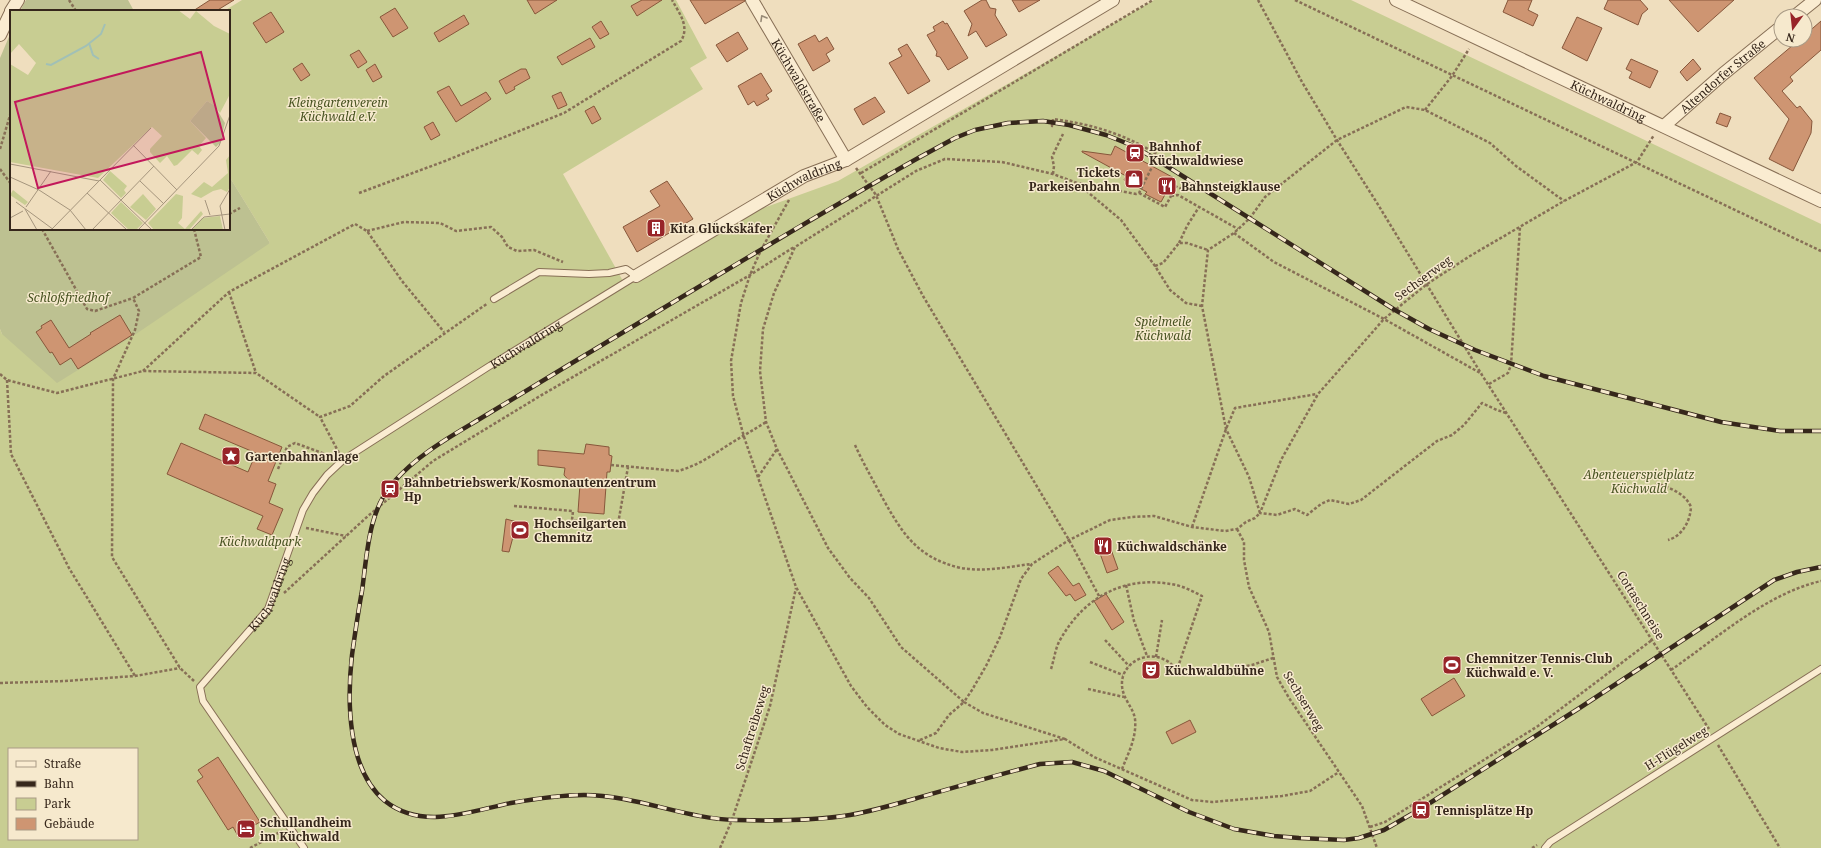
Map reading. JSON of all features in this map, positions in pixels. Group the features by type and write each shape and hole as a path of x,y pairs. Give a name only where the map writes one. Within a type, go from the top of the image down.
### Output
{"street":[{"path":"12,10 18,0"},
{"name":"Küchwaldstraße","path":"752,0 846,160"},
{"name":"Küchwaldring","path":"636,276 804,176 846,160 1113,0"},
{"name":"Küchwaldring","path":"1396,0 1821,201"},
{"path":"1805,8 1815,0"},
{"path":"0,35 10,13"},
{"name":"Altendorfer Straße","path":"1662,125 1773,34"}],"lane":[{"path":"494,299 539,272 589,274 609,273 626,269 636,276"},
{"name":"Küchwaldring","path":"200,686 268,609 303,510 327,475 341,463 495,363 636,276"},
{"name":"H-Flügelweg","path":"1545,848 1550,842 1821,669"},
{"path":"200,686 203,701 304,848"}],"path":[{"path":"69,0 75,10"},
{"path":"359,193 445,161 564,113 682,41 685,28 682,16 672,0"},
{"path":"861,173 1153,0"},
{"name":"Cottaschneise","path":"1258,0 1302,82 1337,140 1482,375 1714,738 1780,848"},
{"path":"1295,0 1821,251"},
{"path":"1426,110 1452,76 1476,38"},
{"path":"1208,250 1234,233 1250,218 1265,197 1337,140 1406,106 1426,110 1490,143 1516,166 1564,201"},
{"path":"0,149 10,115"},
{"path":"1053,126 1052,118 1089,125 1122,135 1158,155 1139,193"},
{"name":"Sechserweg","path":"1260,513 1281,460 1318,394 1384,319 1427,284 1470,256 1564,201 1637,162 1662,125"},
{"path":"1053,174 1054,166 1052,157 1063,134"},
{"path":"268,609 346,536 432,461 547,392 750,275 916,171 945,159 1002,162 1053,174 1077,183 1136,194 1139,193 1165,207 1171,196 1169,191 1172,185 1182,188 1178,195"},
{"path":"846,160 854,165 861,173 876,196 898,248 923,296 1069,540 1100,596"},
{"path":"0,169 10,183"},
{"path":"1077,183 1121,220 1155,266 1170,290 1186,303 1202,306"},
{"path":"793,194 761,250 750,275 741,303 730,361 733,396 744,437 796,587 851,686 867,707 889,728 899,734 939,748 962,752 992,750 1066,739"},
{"path":"1171,196 1178,195 1238,229"},
{"path":"1155,266 1163,263 1179,243 1186,226 1199,207"},
{"path":"230,213 240,208"},
{"path":"367,231 404,222 440,223 456,230 491,227 502,237 508,247 517,250 534,250 567,264"},
{"path":"143,371 229,292 354,224 367,231 402,281 444,332"},
{"path":"1489,384 1508,373 1511,365 1520,227"},
{"path":"43,230 87,309 95,310 133,298 201,257 194,230"},
{"path":"1234,233 1274,262 1384,319 1482,375"},
{"path":"1179,243 1187,243 1208,250"},
{"path":"795,247 774,293 763,329 760,370 766,422 777,449 828,548 850,578 869,598 901,647 964,702 983,713 1066,739 1094,757 1192,800 1212,802 1282,796 1310,791 1339,772"},
{"path":"1208,250 1202,306 1226,429 1249,476 1260,513"},
{"path":"229,292 256,373"},
{"path":"133,298 138,311 135,330 113,379 112,557 180,668 200,686"},
{"path":"320,417 350,406 384,376 444,332 494,299"},
{"path":"0,374 7,380 57,393 143,371 256,373 320,417 341,463"},
{"path":"7,380 11,454 69,568 135,676"},
{"path":"1192,527 1226,429 1235,408 1318,394"},
{"path":"1260,513 1277,515 1295,509 1307,515 1321,504 1330,500 1349,504 1360,500 1437,441 1452,435 1464,425 1482,403 1496,410 1507,413"},
{"path":"611,465 678,471 699,464 766,422"},
{"path":"278,469 287,447 295,443 325,454 341,463"},
{"path":"855,445 897,524 908,538 926,554 945,563 962,568 988,569 1032,564"},
{"path":"758,477 777,449"},
{"path":"514,506 573,511 572,520 618,524 628,467"},
{"path":"1656,483 1678,492 1689,502 1691,507 1681,533 1675,538 1668,540"},
{"path":"919,740 936,733 949,715 964,702 972,690 1000,637 1021,579 1032,564 1069,540 1110,520 1132,516 1154,516 1192,527 1225,531 1237,529 1246,522 1255,518 1260,513"},
{"path":"298,525 308,529 346,536"},
{"name":"Sechserweg","path":"1237,529 1244,542 1244,560 1249,587 1269,632 1277,677 1289,698 1362,806 1378,848"},
{"path":"1051,669 1058,644 1073,620 1085,606 1116,588 1146,581 1177,585 1202,596 1177,670"},
{"path":"1671,670 1781,595 1821,581"},
{"path":"1126,585 1134,621 1147,656"},
{"name":"Schaftreibeweg","path":"721,846 732,820 770,706 796,587"},
{"path":"1156,657 1162,620"},
{"path":"1105,640 1129,666"},
{"path":"1370,827 1385,822 1538,726 1652,640"},
{"path":"1122,769 1133,740 1135,719 1124,697 1122,683 1123,675 1129,666 1137,659 1147,656 1162,658 1177,670 1212,674 1252,665 1273,658"},
{"path":"1090,662 1123,675"},
{"path":"0,683 66,681 135,676 180,668"},
{"path":"1088,689 1124,697"},
{"path":"250,848 289,827"}],"green space":[{"path":"26,0 128,0 133,10 21,10"},
{"name":"Küchwaldpark","path":"242,0 676,0 707,58 690,68 703,89 563,174 623,281 636,283 755,211 838,181 1154,0 1351,0 1821,224 1821,848 0,848 0,329 2,334 270,243 230,178 230,10 226,10"},
{"name":"Schloßfriedhof","path":"10,34 10,230 230,230 230,178 270,243 136,334 57,383 2,334 0,329 0,58"}],"building":[{"path":"210,0 234,0 218,10 195,10"},
{"path":"527,0 557,0 535,14"},
{"path":"642,0 662,0 637,16 631,6"},
{"path":"690,0 745,0 745,1 705,24"},
{"path":"982,0 986,0 990,8 996,9 995,15 1007,35 986,47 976,31 968,36 972,24 964,11"},
{"path":"1012,0 1040,0 1019,12"},
{"path":"1508,0 1532,0 1528,10 1538,15 1533,26 1503,12"},
{"path":"1608,0 1640,0 1648,9 1642,14 1638,25 1604,9"},
{"path":"1669,0 1734,0 1698,32"},
{"path":"395,8 408,28 393,37 380,17"},
{"path":"271,12 284,32 266,43 253,23"},
{"path":"464,15 469,24 439,42 434,33"},
{"path":"1577,17 1602,28 1587,61 1562,48"},
{"path":"601,21 609,34 600,39 592,27"},
{"path":"943,21 945,24 947,23 968,58 948,70 940,57 936,56 937,52 927,35 935,31 933,27"},
{"path":"1821,21 1821,50 1790,77 1793,81 1782,91 1797,108 1800,106 1812,121 1811,133 1793,171 1769,159 1789,119 1754,78 1790,48 1813,48 1813,28"},
{"path":"738,32 748,49 727,62 716,45"},
{"path":"815,35 819,42 827,37 834,49 826,54 830,61 813,71 798,44"},
{"path":"590,38 595,47 562,65 557,57"},
{"path":"907,44 930,81 908,94 889,63 902,56 898,49"},
{"path":"359,50 367,62 358,68 350,55"},
{"path":"1631,59 1658,71 1650,88 1629,78 1632,72 1626,69"},
{"path":"1693,59 1701,69 1687,81 1680,72"},
{"path":"302,63 310,75 301,81 293,69"},
{"path":"375,64 382,77 373,82 366,70"},
{"path":"521,69 526,69 530,78 514,87 515,89 506,94 499,81"},
{"path":"761,73 772,91 766,95 769,99 757,106 754,101 748,105 738,86"},
{"path":"449,86 461,106 486,92 491,99 456,122 437,92"},
{"path":"561,92 567,105 558,109 552,96"},
{"path":"875,97 885,112 863,125 854,109"},
{"path":"594,106 601,119 592,124 585,111"},
{"path":"1720,113 1731,117 1727,127 1716,123"},
{"path":"433,122 440,135 431,140 424,127"},
{"path":"1115,146 1174,178 1161,202 1145,194 1147,192 1124,180 1126,176 1082,152 1111,155"},
{"name":"Kita Glückskäfer","path":"667,181 693,219 637,252 623,227 660,206 650,191"},
{"path":"120,315 132,335 78,369 71,358 60,365 36,332 42,328 41,326 51,320 69,348"},
{"path":"205,414 282,447 268,481 276,484 269,503 283,509 272,535 257,529 263,516 167,474 181,443 248,472 256,453 199,429"},
{"path":"586,444 609,447 609,455 612,456 610,472 607,472 604,514 578,512 580,484 572,484 564,475 565,468 538,465 538,450 584,454"},
{"path":"506,519 517,522 509,552 502,551"},
{"path":"1108,541 1118,569 1107,573 1097,545"},
{"path":"1058,566 1073,586 1079,583 1086,595 1075,601 1070,594 1066,596 1048,573"},
{"path":"1106,594 1124,622 1112,630 1094,601"},
{"path":"1454,678 1465,696 1432,716 1421,699"},
{"path":"1190,720 1196,732 1172,744 1166,732"},
{"path":"218,757 260,822 239,838 233,827 228,830 197,781 203,777 198,770"}],"railway":[{"path":"1821,431 1780,431 1721,422 1544,376 1475,350 1429,329 1395,310 1131,145 1106,135 1069,125 1043,121 1008,123 975,130 955,138 920,157 740,262 455,434 422,456 402,473 385,494 378,507 367,549 350,673 350,713 352,733 363,771 372,788 385,801 400,810 415,815 431,817 463,814 511,803 538,799 584,795 623,799 717,819 793,820 822,818 850,815 874,810 1040,764 1072,762 1104,771 1189,812 1234,829 1274,836 1344,840 1359,838 1384,830 1422,808 1578,709 1774,580 1797,572 1821,567"}],"place":[{"name":"Bahnhof Küchwaldwiese","path":"1135,153"},
{"name":"Tickets Parkeisenbahn","path":"1134,179"},
{"name":"Bahnsteigklause","path":"1167,186"},
{"name":"Kita Glückskäfer","path":"656,228"},
{"name":"Gartenbahnanlage","path":"231,456"},
{"name":"Bahnbetriebswerk/Kosmonautenzentrum Hp","path":"390,489"},
{"name":"Hochseilgarten Chemnitz","path":"520,530"},
{"name":"Küchwaldschänke","path":"1103,546"},
{"name":"Chemnitzer Tennis-Club Küchwald e. V.","path":"1452,665"},
{"name":"Küchwaldbühne","path":"1151,670"},
{"name":"Tennisplätze Hp","path":"1421,810"},
{"name":"Schullandheim im Küchwald","path":"246,829"}],"park label":[{"name":"Kleingartenverein Küchwald e.V.","path":"338,109"},
{"name":"Spielmeile Küchwald","path":"1163,328"},
{"name":"Abenteuerspielplatz Küchwald","path":"1639,481"}]}
